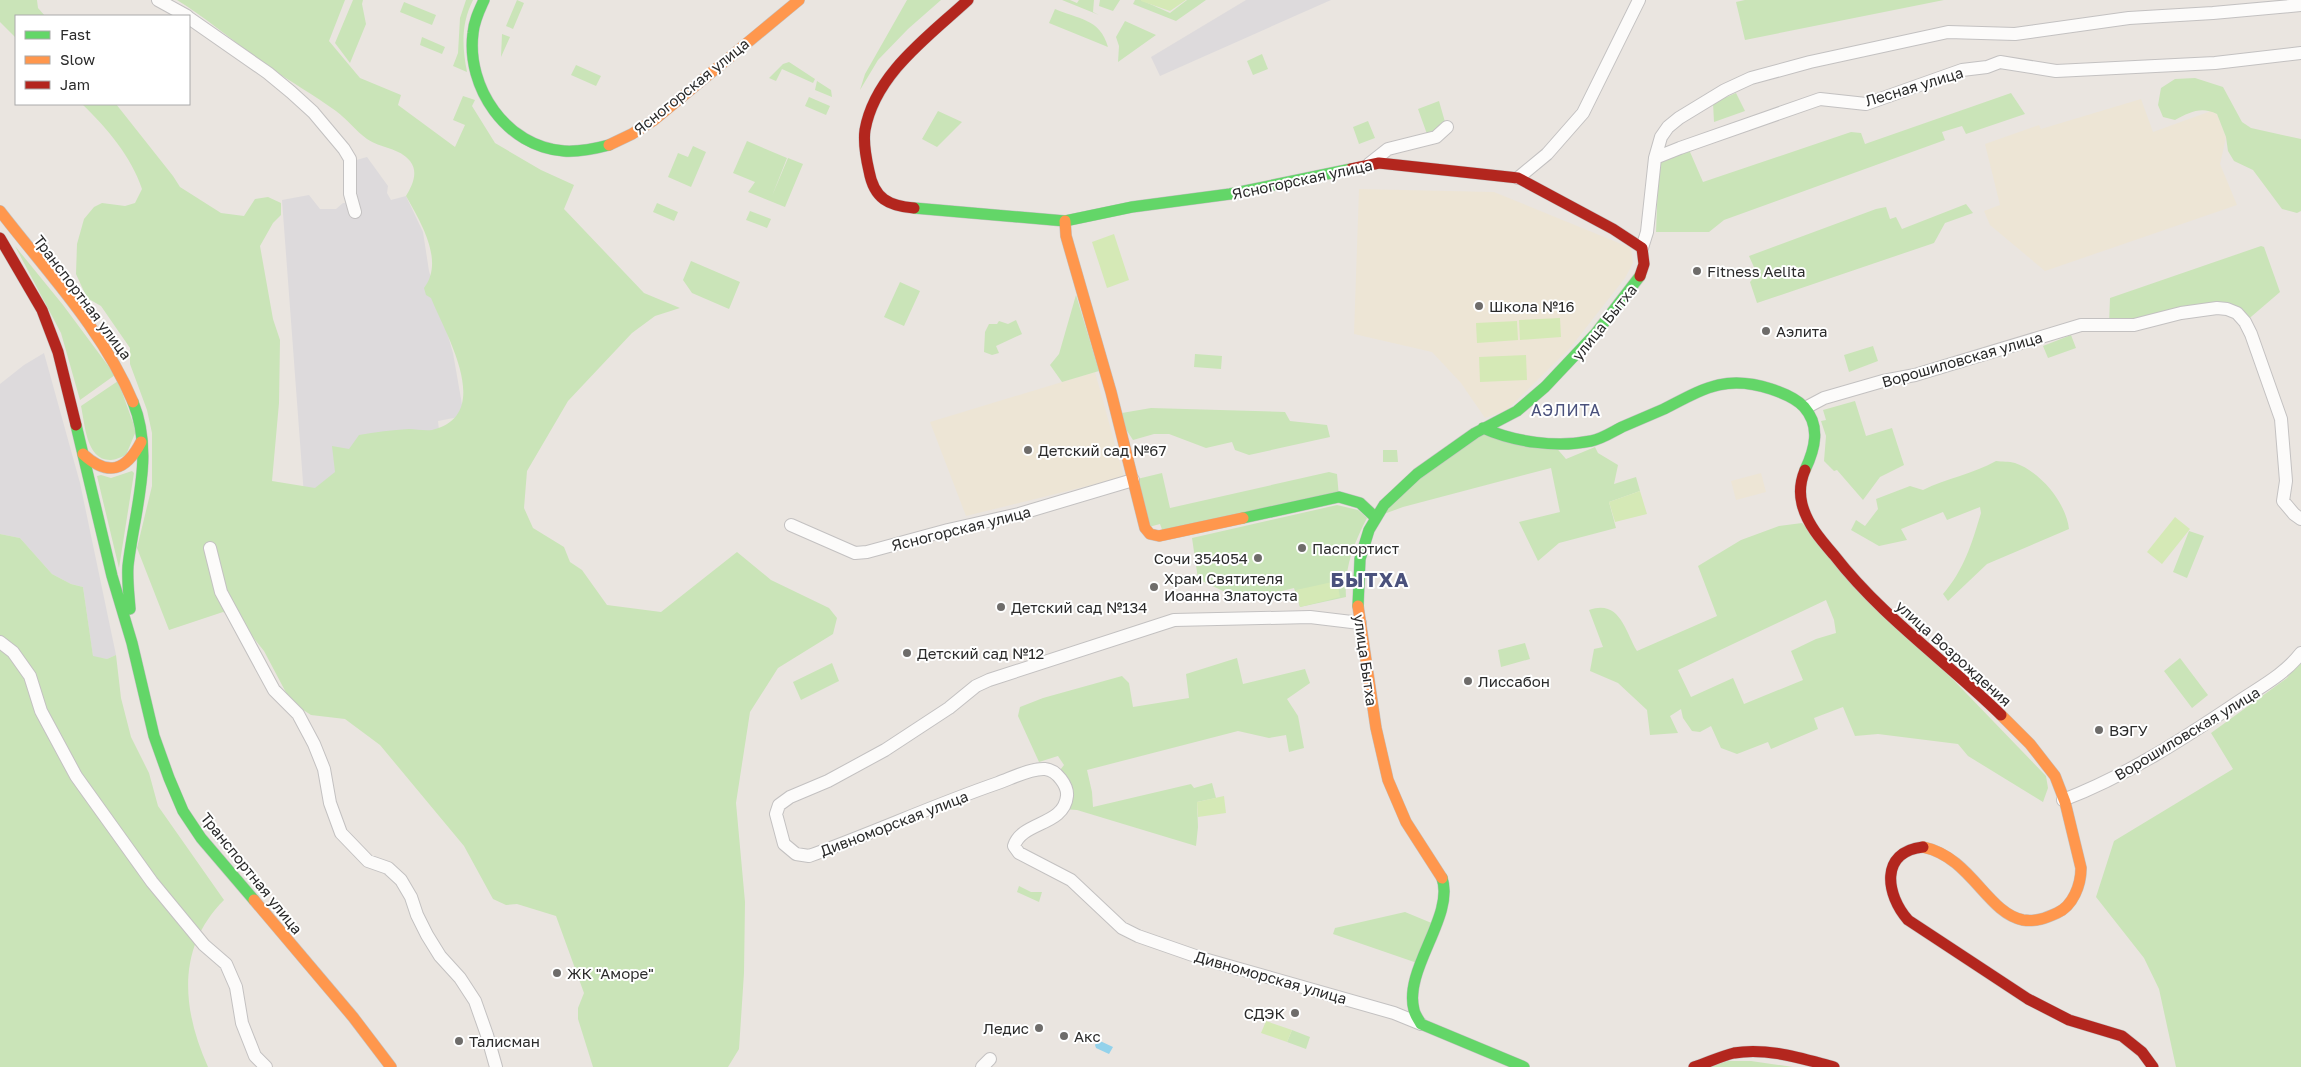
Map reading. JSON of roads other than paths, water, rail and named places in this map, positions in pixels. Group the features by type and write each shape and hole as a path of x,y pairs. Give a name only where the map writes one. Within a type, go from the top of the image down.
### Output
{"street":[{"path":"158,0 184,15"},
{"name":"Ясногорская улица","path":"484,0 475,22 472,50 484,96 494,112 507,126 525,139 546,148 568,152 590,151 611,145 644,128 799,0"},
{"name":"Ясногорская улица","path":"968,0 906,58 883,86 870,112 865,132 865,152 874,188 883,199 894,206 1064,221 1132,207 1230,194 1380,163 1518,178 1613,229 1642,248"},
{"path":"1518,178 1547,154 1584,113 1639,0"},
{"name":"улица Бытха","path":"1422,1024 1415,1017 1413,1009 1414,993 1420,964 1442,900 1443,881 1418,842 1393,794 1378,742 1360,623 1358,588 1364,541 1386,502 1407,481 1483,428 1504,420 1516,412 1554,380 1582,351 1637,282 1645,263 1642,248 1647,232 1655,158 1661,137 1668,127 1679,118 1725,90 1751,78 1810,62 1948,32 2015,34 2128,18 2213,14 2301,5"},
{"path":"190,18 268,73 313,112 344,149 350,160 350,194 355,212"},
{"name":"Лесная улица","path":"1655,158 1820,99 1866,104 1962,70 1986,67 2000,62 2056,70 2215,63 2301,52"},
{"path":"1369,164 1388,149 1436,137 1447,127"},
{"name":"Транспортная улица","path":"0,212 72,303 122,376 138,413 143,439 141,485 128,574 132,643"},
{"path":"1064,221 1066,236 1111,392 1144,528 1150,534 1159,536 1339,497 1363,503 1376,518"},
{"name":"Транспортная улица","path":"0,238 42,310 58,352 112,576 132,643 154,736 183,811 201,838 353,1017 392,1067"},
{"name":"Ворошиловская улица","path":"1807,407 1824,398 1883,381 1914,375 2081,325 2134,325 2181,313 2217,308 2237,313 2245,322 2251,334 2282,419 2286,480 2283,502 2294,514 2301,518"},
{"path":"1483,428 1515,441 1553,444 1592,441 1672,405 1692,393 1740,382 1772,390 1799,401 1807,407"},
{"name":"улица Возрождения","path":"1807,407 1811,416 1815,439 1813,453 1800,482 1800,497 1809,522 1857,582 1904,631 1983,696 2037,754 2056,778 2064,800 2081,869 2076,890 2066,908 2050,918 2022,921 2010,915 1954,859 1936,850 1923,847 1910,848 1900,855 1890,874 1892,894 1897,908 1908,920 2036,1003 2069,1020 2122,1036 2142,1052 2153,1067"},
{"path":"83,454 91,462 100,467 110,469 132,460 143,439"},
{"name":"Ясногорская улица","path":"791,525 855,553 867,552 948,530 1020,514 1133,480"},
{"path":"210,548 220,592 274,690 298,714 314,744 324,769 330,803 341,833 368,861 388,868 402,880 427,935 440,956 460,978 474,1001 488,1035 496,1067"},
{"name":"Дивноморская улица","path":"1360,623 1310,617 1174,620 1044,661 976,686 949,708 886,750 828,781 790,797 779,805 776,814 784,844 796,854 809,856 1033,771 1051,770 1057,774 1067,789 1068,796 1063,809 1056,816 1019,836 1014,846 1015,849 1019,853 1071,880 1122,928 1138,936 1204,959 1394,1013 1422,1024"},
{"path":"0,642 13,652 30,676 41,711 76,776 152,882 204,945 226,964 236,987 242,1023 255,1056 266,1067"},
{"name":"Ворошиловская улица","path":"2064,800 2092,789 2121,774 2212,720 2282,673 2301,653"},
{"path":"1422,1024 1524,1067"},
{"path":"1694,1067 1736,1052 1765,1053 1800,1058 1834,1067"}],"water":[{"path":"1098,1040 1113,1047 1109,1054 1096,1048 1095,1045"}],"place":[{"name":"Fitness Aelita","path":"1697,271"},
{"name":"Школа №16","path":"1479,306"},
{"name":"Аэлита","path":"1766,331"},
{"name":"Детский сад №67","path":"1028,450"},
{"name":"Паспортист","path":"1302,548"},
{"name":"Сочи 354054","path":"1258,558"},
{"name":"Храм Святителя Иоанна Златоуста","path":"1154,587"},
{"name":"Детский сад №134","path":"1001,607"},
{"name":"Детский сад №12","path":"907,653"},
{"name":"Лиссабон","path":"1468,681"},
{"name":"ВЭГУ","path":"2099,730"},
{"name":"ЖК \"Аморе\"","path":"557,973"},
{"name":"СДЭК","path":"1295,1013"},
{"name":"Ледис","path":"1039,1028"},
{"name":"Акс","path":"1064,1036"},
{"name":"Талисман","path":"459,1041"}],"district":[{"name":"АЭЛИТА","path":"1566,410"},
{"name":"БЫТХА","path":"1370,579"}]}
